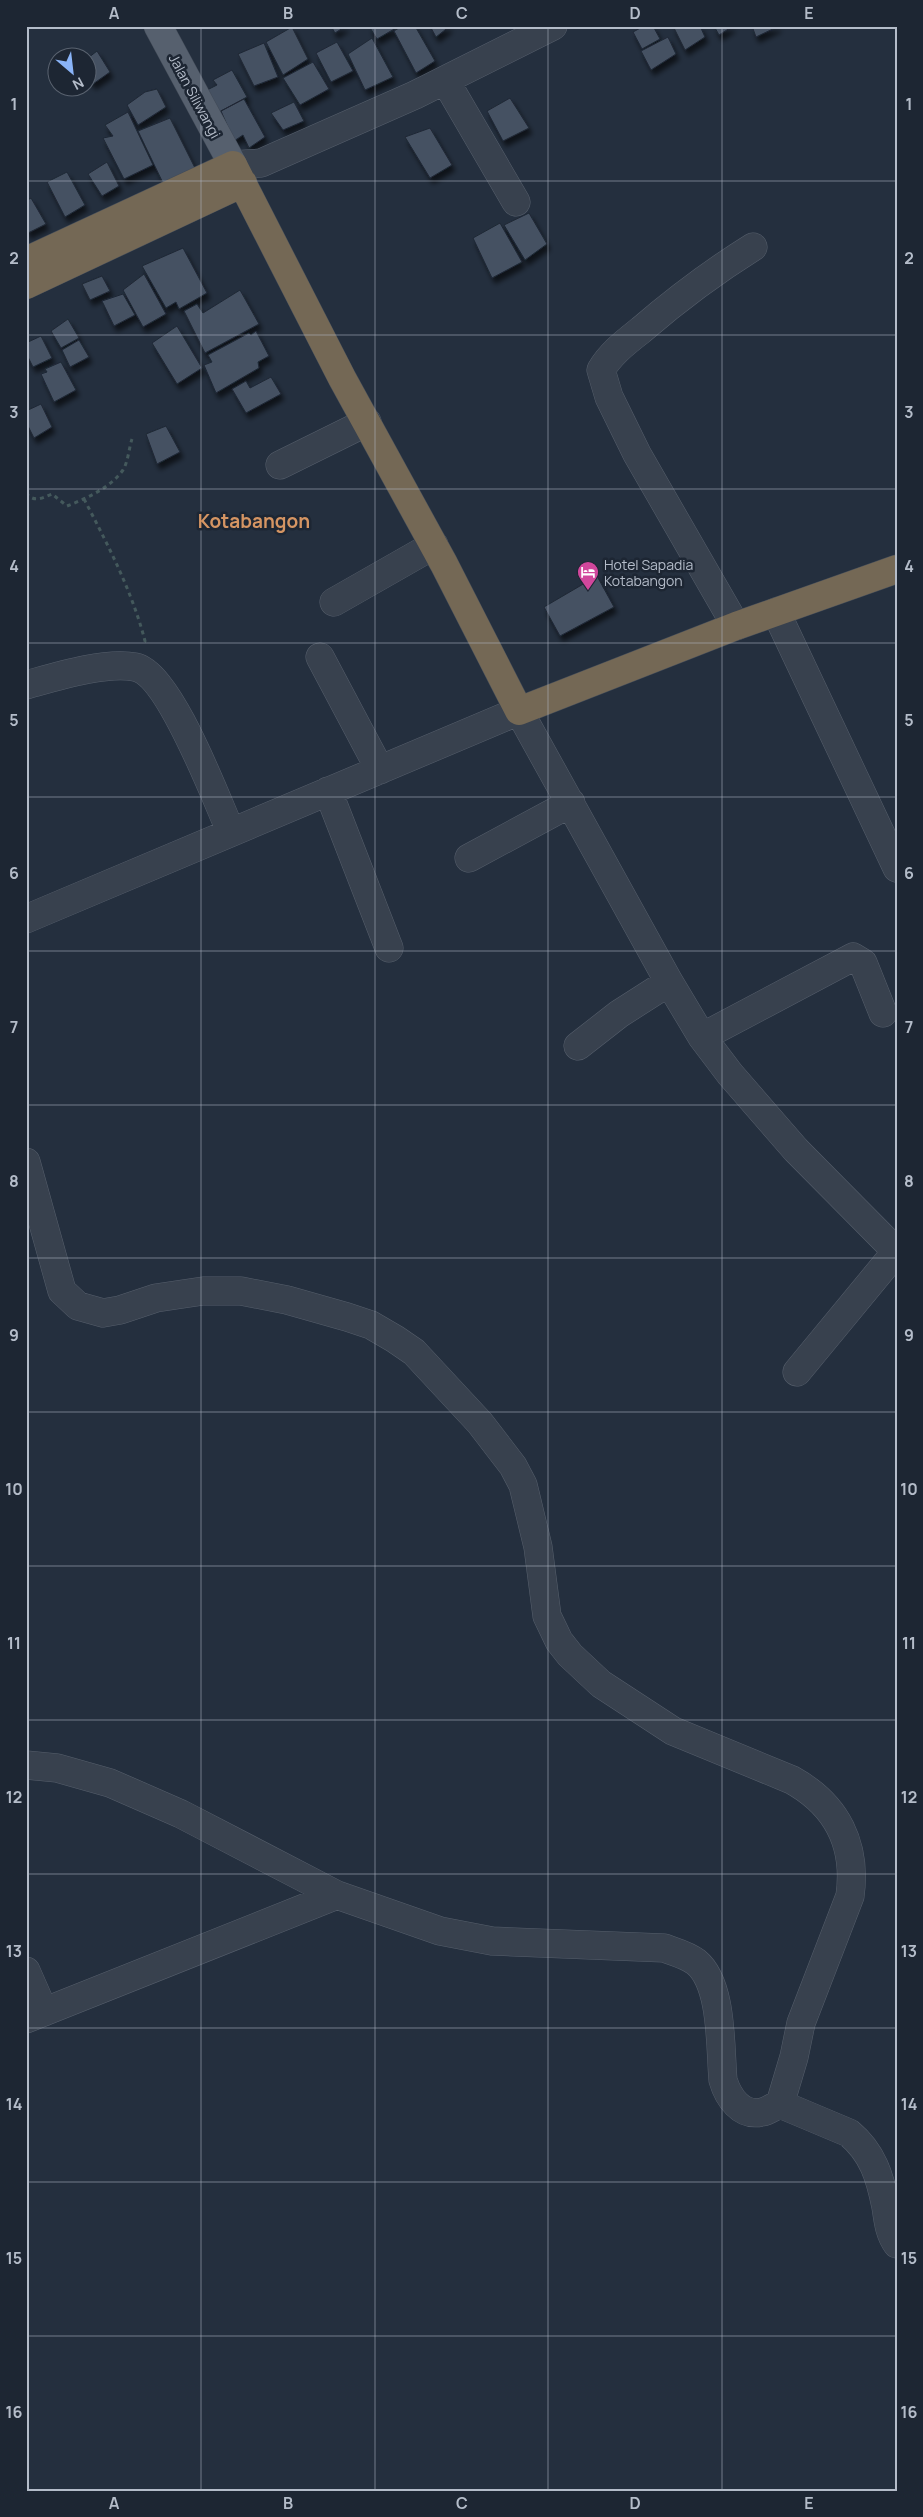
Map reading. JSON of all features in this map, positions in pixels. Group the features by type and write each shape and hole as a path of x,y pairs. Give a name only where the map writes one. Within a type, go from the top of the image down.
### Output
{"highway":[{"path":"26,261 238,174"},
{"path":"26,285 238,174"},
{"path":"238,174 367,422 434,545 519,711 736,626 897,569"}],"main road":[{"name":"Jalan Siliwangi","path":"158,26 238,174"}],"street":[{"path":"238,174 445,80 543,28"},
{"path":"445,80 516,202"},
{"path":"736,626 637,454 609,397 601,370 608,357 668,307 703,279 753,247"},
{"path":"280,465 367,422"},
{"path":"334,602 434,545"},
{"path":"776,612 897,868"},
{"path":"320,657 380,770"},
{"path":"26,685 105,667 136,667 151,674 171,702 231,832"},
{"path":"26,919 519,711 668,982 702,1036 730,1074 796,1150 896,1252 798,1372"},
{"path":"328,791 389,948"},
{"path":"469,858 571,803"},
{"path":"702,1036 853,957 863,963 883,1013"},
{"path":"578,1046 619,1014 668,982"},
{"path":"26,1162 62,1291 78,1306 94,1312 111,1312 156,1298 203,1291 241,1291 287,1300 371,1325 414,1352 480,1424 513,1466 523,1485 538,1547 547,1616 559,1641 570,1656 602,1684 673,1731 784,1776 807,1788 828,1808 849,1846 852,1882 850,1896 804,2016 780,2104"},
{"path":"26,1765 57,1768 110,1783 181,1814 338,1895 440,1931 492,1941 664,1948 688,1957 698,1963 716,1996 723,2080 727,2093 733,2102 753,2112 763,2112 780,2104 849,2133 865,2147 871,2156 883,2190 891,2235 897,2244"},
{"path":"26,1971 35,2015 338,1895"}],"path":[{"path":"26,493 32,499 52,494 67,506 84,499 104,488 123,469 132,439"},
{"path":"84,499 118,565 138,615 145,641 136,667"}],"building":[{"path":"331,26 346,26 335,33"},
{"path":"369,26 395,26 396,28 377,39"},
{"path":"402,26 415,26 435,61 416,73 394,31"},
{"path":"430,26 450,26 436,37"},
{"path":"644,26 653,26 660,39 642,49 633,32"},
{"path":"673,26 700,26 705,37 685,50"},
{"path":"714,26 733,26 719,35"},
{"path":"752,26 779,26 756,37"},
{"path":"292,27 308,59 283,75 266,42"},
{"path":"668,37 676,54 651,70 641,51"},
{"path":"372,38 393,77 365,90 348,54"},
{"path":"337,42 353,71 331,82 316,53"},
{"path":"264,43 278,77 254,86 238,54"},
{"path":"98,53 110,72 98,80"},
{"path":"313,62 329,89 300,105 283,78"},
{"path":"232,70 247,97 219,112 205,91 217,85 213,80"},
{"path":"157,89 166,107 138,125 127,105 145,92"},
{"path":"510,98 529,128 503,141 487,111"},
{"path":"244,99 265,137 249,148 243,135 234,141 221,111"},
{"path":"294,102 304,121 283,130 271,113"},
{"path":"128,112 153,165 124,179 103,138 113,136 105,125"},
{"path":"170,118 195,168 163,183 138,131"},
{"path":"430,128 452,165 430,178 405,137"},
{"path":"107,162 119,186 102,196 88,174"},
{"path":"67,172 85,205 65,217 47,182"},
{"path":"31,198 46,224 28,233 26,230 26,201"},
{"path":"529,213 547,244 525,260 504,225"},
{"path":"500,223 522,262 492,278 473,238"},
{"path":"183,248 207,293 179,309 176,302 166,308 142,266"},
{"path":"144,274 166,314 143,327 123,290"},
{"path":"102,276 110,291 90,300 82,284"},
{"path":"240,290 259,324 205,353 184,311 197,304 203,313"},
{"path":"123,294 135,315 114,326 102,301"},
{"path":"68,319 79,338 61,348 51,331"},
{"path":"177,326 202,368 177,384 152,343"},
{"path":"256,331 269,356 258,362 259,368 216,393 204,365 212,362 208,355"},
{"path":"41,336 52,358 33,367 26,353 26,343"},
{"path":"79,340 89,357 70,367 62,350"},
{"path":"61,362 76,390 54,402 41,374 47,372 45,369"},
{"path":"271,377 281,394 246,413 232,389 246,381 250,388"},
{"path":"41,404 52,427 34,438 26,422 26,411"},
{"path":"166,426 180,452 157,464 146,434"},
{"name":"Hotel Sapadia Kotabangon","path":"597,576 614,607 560,636 544,607"}],"place":[{"name":"Hotel Sapadia Kotabangon","path":"588,591"}],"district":[{"name":"Kotabangon","path":"254,521"}]}
